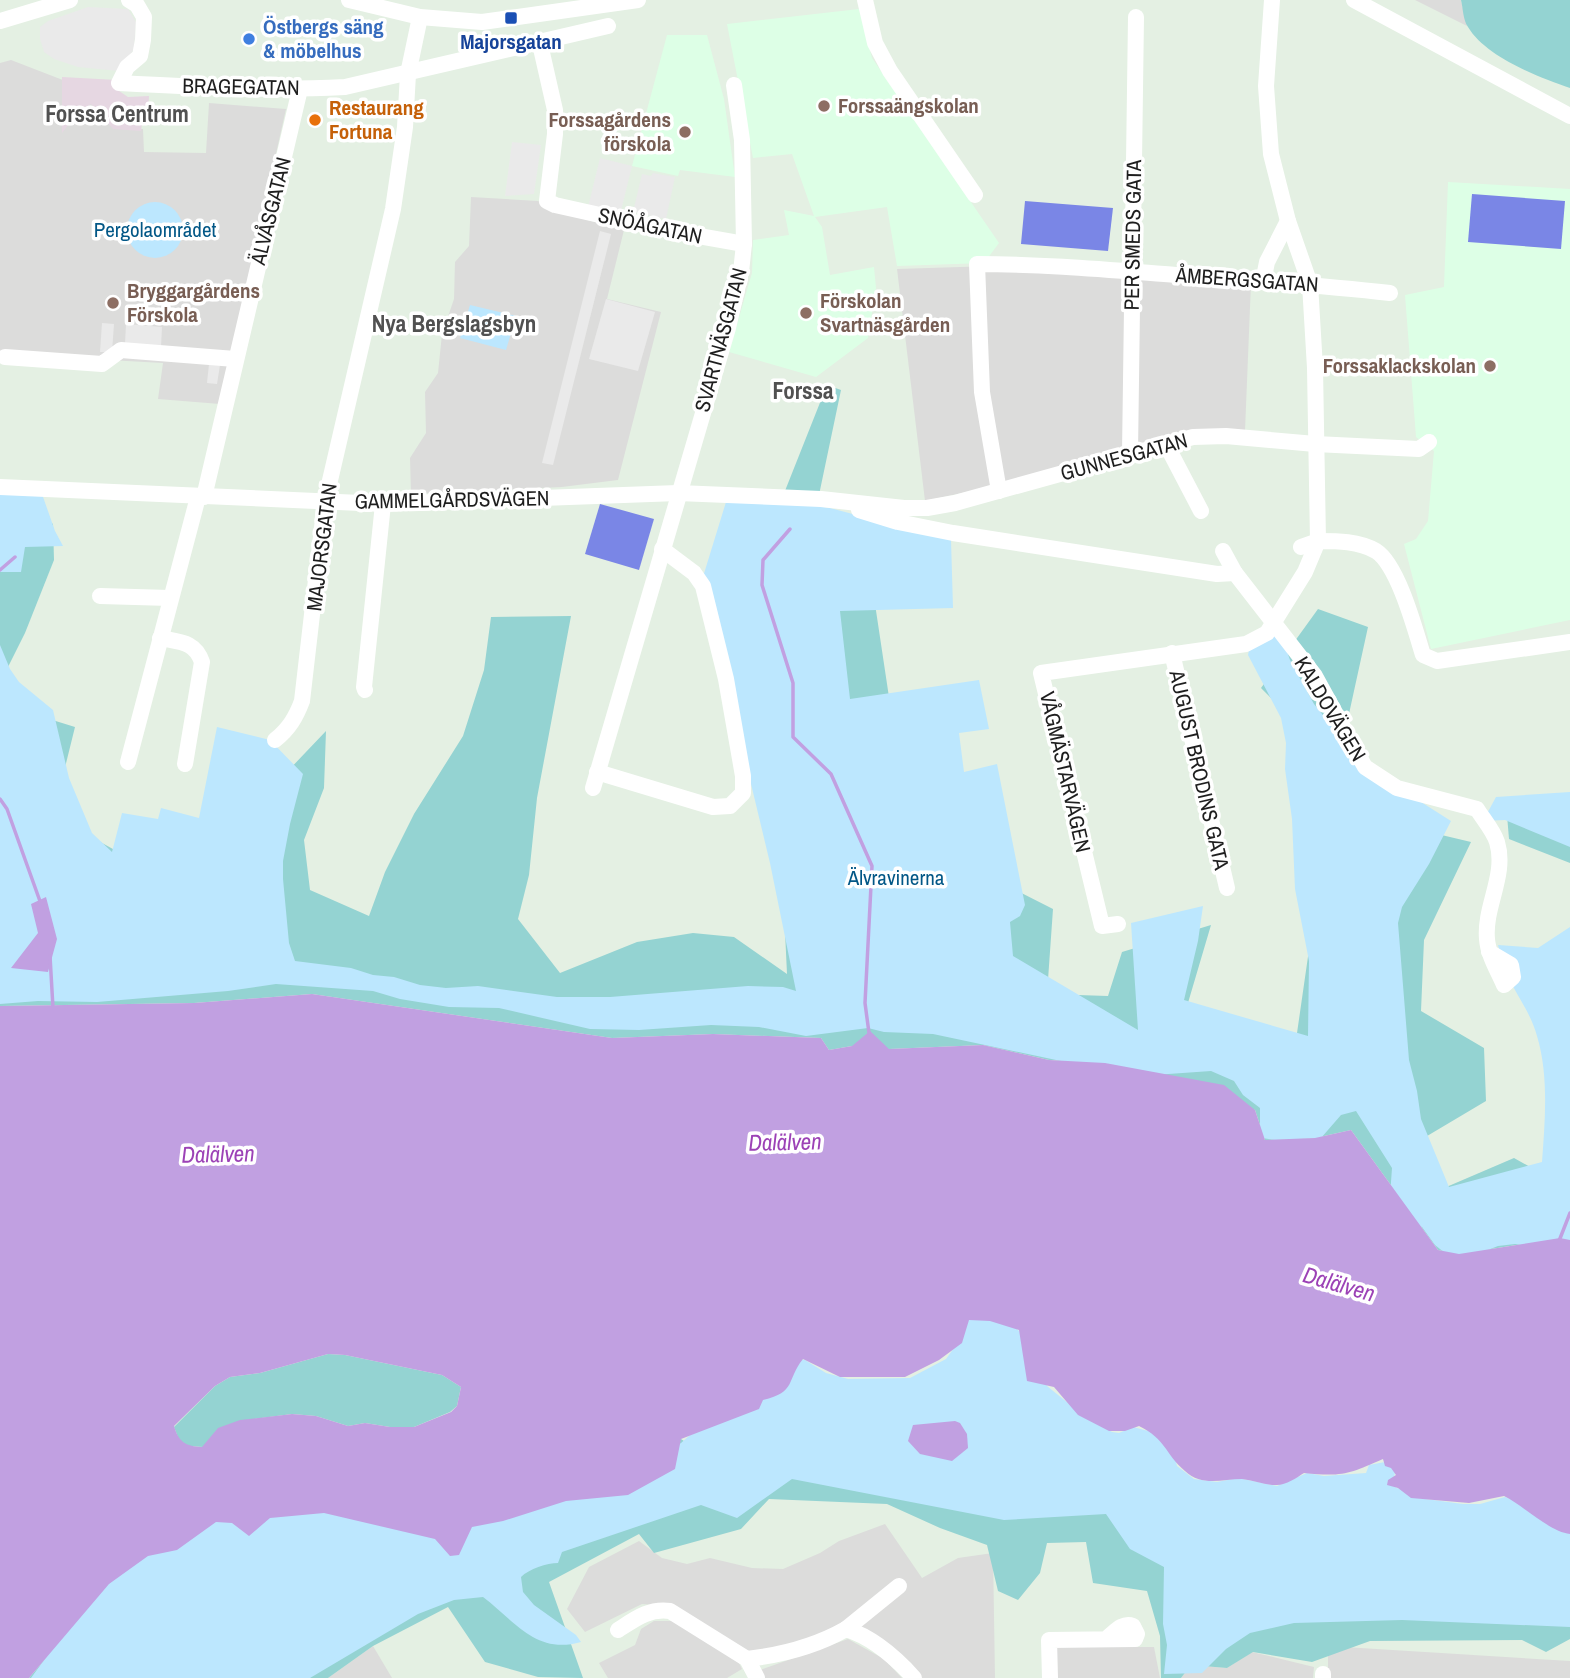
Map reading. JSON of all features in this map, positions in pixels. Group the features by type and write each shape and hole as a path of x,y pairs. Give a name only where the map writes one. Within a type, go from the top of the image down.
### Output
{"street":[{"path":"0,21 70,0"},
{"name":"BRAGEGATAN","path":"129,0 137,5 144,17 143,40 140,56 127,67 118,83 345,88 608,26"},
{"path":"349,0 420,17 482,22 527,8 638,0"},
{"path":"865,0 875,43 890,71 975,195"},
{"path":"1272,0 1266,86 1271,154 1288,221 1310,284 1315,368 1318,541"},
{"path":"1354,0 1570,116"},
{"name":"MAJORSGATAN","path":"275,740 295,718 302,701 324,502 393,209 405,127 408,74 420,17"},
{"name":"PER SMEDS GATA","path":"1130,453 1136,17"},
{"name":"SNÖÅGATAN","path":"540,44 555,110 555,134 547,201 676,232 744,244"},
{"name":"SVARTNÄSGATAN","path":"662,549 694,573 703,586 726,679 743,776 743,793 730,806 713,807 595,780 739,282 744,244 742,141 734,85"},
{"name":"ÄLVÅSGATAN","path":"128,762 170,598 201,497 300,89"},
{"path":"1263,282 1267,262 1288,221"},
{"name":"ÅMBERGSGATAN","path":"999,491 982,392 977,264 1019,264 1310,284 1390,293"},
{"path":"5,357 102,363 121,350 235,359"},
{"name":"GUNNESGATAN","path":"904,508 927,508 955,503 1193,437 1226,436 1419,449 1429,442"},
{"path":"1167,446 1201,511"},
{"name":"GAMMELGÅRDSVÄGEN","path":"0,487 383,504 678,493 821,499 904,508"},
{"path":"821,499 898,522 953,533 1217,574 1235,573"},
{"path":"365,690 363,687 383,504"},
{"path":"1301,547 1318,541 1358,544 1377,552 1392,568 1423,655 1437,662 1570,642"},
{"name":"VÅGMÄSTARVÄGEN","path":"1118,924 1102,926 1041,673 1246,644 1267,633 1305,572 1318,541"},
{"name":"KALDOVÄGEN","path":"1223,551 1235,573 1315,676 1366,768 1397,788 1477,808 1497,841 1499,875 1489,912 1487,938 1489,951 1511,965 1513,978 1504,985"},
{"path":"100,596 170,598"},
{"path":"160,638 191,645 199,652 202,662 185,764"},
{"name":"AUGUST BRODINS GATA","path":"1172,653 1227,888"},
{"path":"618,1630 648,1612 659,1609 670,1611 704,1630 749,1671 790,1651 832,1637 846,1629 899,1586"},
{"path":"846,1629 858,1633 900,1663 914,1678"},
{"path":"1050,1678 1049,1640 1135,1639"}],"shaded area":[{"path":"1415,0 1461,0 1467,26"},
{"path":"88,7 128,9 136,22 134,49 119,71 78,67 54,59 44,52 40,27 48,21"},
{"name":"Forssaängskolan","path":"859,9 872,58 999,243 984,263 897,266 887,207 815,217 822,227 830,275 874,267 876,288 868,338 816,377 729,352 752,273 753,240 789,235 784,210 814,216 792,154 753,158 727,24"},
{"name":"Forssagårdens förskola","path":"667,35 707,35 724,99 735,177 680,170 678,176 632,166"},
{"path":"11,60 68,82 94,100 114,126 143,129 144,152 206,153 209,103 286,109 220,404 158,399 163,363 0,354 0,63"},
{"path":"62,77 117,80 116,89 128,97 149,96 148,115 142,123 141,131 113,129 91,104 73,119 62,133"},
{"path":"512,142 541,145 534,194 505,196"},
{"path":"600,158 632,166 620,215 588,207"},
{"path":"653,173 675,177 666,219 633,212 642,174 651,176"},
{"name":"Forssaklackskolan","path":"1448,182 1570,189 1570,620 1431,649 1404,544 1416,539 1428,521 1434,451 1416,437 1405,295 1444,287"},
{"path":"1472,194 1565,201 1561,249 1468,242"},
{"path":"471,197 538,201 551,210 624,230 607,299 661,312 618,480 562,487 411,494 410,458 426,433 425,392 438,373 442,334 454,299 455,262 469,246"},
{"path":"1025,201 1113,208 1108,251 1021,244"},
{"path":"600,231 611,234 553,465 542,463"},
{"path":"992,266 1251,283 1245,431 925,501 897,269"},
{"path":"606,299 655,312 638,371 589,359"},
{"path":"128,305 164,308 164,317 128,314"},
{"path":"102,323 114,324 112,352 100,352"},
{"path":"126,324 162,327 161,347 125,344"},
{"path":"209,364 220,365 217,384 207,383"},
{"path":"600,504 654,519 639,570 585,554"},
{"path":"885,1524 922,1578 958,1558 993,1553 995,1678 921,1678 911,1663 859,1627 836,1630 777,1650 749,1653 671,1606 642,1604 585,1632 567,1609 589,1567 639,1541 662,1558 687,1564 710,1558 752,1568 783,1569 820,1553 839,1541"},
{"path":"654,1621 673,1621 737,1659 742,1669 727,1678 608,1678 599,1663 635,1645 641,1629"},
{"path":"848,1639 884,1659 902,1678 765,1678 760,1670"},
{"path":"373,1646 392,1678 328,1678"},
{"path":"1328,1646 1570,1661 1570,1678 1328,1678"},
{"path":"1056,1647 1154,1647 1160,1678 1057,1678"},
{"path":"1252,1652 1314,1667 1313,1678 1181,1678 1191,1665 1227,1668"}],"green space":[{"path":"1461,0 1570,0 1570,88 1528,72 1487,48 1466,24"},
{"name":"Pergolaområdet","path":"150,202 160,202 175,210 181,219 181,241 175,250 160,258 150,258 132,246 127,235 127,225 139,207"},
{"path":"470,305 516,316 506,350 460,338"},
{"name":"Älvravinerna","path":"827,385 841,390 806,557 872,584 910,837 1053,909 1047,994 1108,996 1122,952 1211,925 1185,1013 1295,1047 1315,908 1284,711 1261,688 1318,609 1368,627 1338,764 1391,823 1471,842 1424,940 1421,1011 1484,1048 1486,1101 1417,1142 1437,1191 1514,1158 1548,1177 1560,1238 1459,1254 1438,1250 1351,1130 1315,1138 1265,1140 1255,1110 1105,1063 1049,1060 983,1045 889,1049 852,1046 829,1050 821,1038 713,1034 612,1038 312,994 194,1003 0,1006 0,689 33,714 75,727 53,816 122,854 177,839 285,774 326,731 324,788 304,840 310,890 369,916 385,872 414,814 463,736 484,670 491,617 571,616 537,798 529,875 518,919 560,973 637,942 693,933 734,937 787,974 782,867 777,511"},
{"path":"0,489 53,524 54,560 25,633 0,683"},
{"path":"0,492 42,494 63,546 25,547 21,572 0,572"},
{"name":"Älvravinerna","path":"726,502 789,502 830,508 951,540 953,608 840,611 850,699 979,680 989,729 959,733 964,772 997,764 1025,905 1020,916 1010,922 1013,956 1138,1030 1131,923 1203,906 1184,1000 1308,1036 1309,961 1295,889 1292,819 1285,769 1286,743 1281,718 1248,655 1250,645 1274,633 1283,640 1290,660 1314,704 1347,745 1388,781 1451,821 1429,864 1402,907 1398,923 1409,1060 1421,1119 1449,1187 1542,1162 1545,1099 1541,1051 1528,1013 1508,977 1498,945 1538,948 1570,927 1570,1258 1515,1244 1498,1246 1470,1257 1445,1253 1435,1245 1422,1227 1415,1225 1390,1196 1392,1168 1356,1111 1341,1115 1321,1138 1262,1138 1260,1108 1243,1095 1234,1081 1211,1071 1154,1075 1075,1064 933,1034 884,1032 868,1028 806,1036 759,1027 711,1025 639,1030 590,1029 499,1008 449,1007 400,999 373,991 276,984 228,991 97,1002 38,1001 0,1004 0,645 19,682 53,710 69,778 92,833 112,852 122,813 158,819 161,808 199,818 217,727 270,740 303,774 283,861 289,943 295,961 351,968 420,985 446,988 478,986 557,997 610,997 748,986 783,987 796,991 770,863 702,580"},
{"path":"1570,792 1570,847 1505,820 1483,821 1496,797"},
{"path":"1570,812 1570,863 1509,839 1507,815"},
{"path":"983,1312 1022,1334 1047,1386 1084,1416 1112,1432 1119,1433 1133,1427 1152,1432 1172,1445 1177,1466 1194,1479 1217,1482 1238,1478 1277,1486 1307,1473 1324,1476 1366,1473 1369,1465 1385,1462 1396,1469 1393,1481 1396,1488 1404,1489 1418,1498 1480,1504 1505,1497 1521,1503 1570,1532 1570,1627 1402,1620 1294,1623 1250,1633 1226,1649 1202,1673 1164,1674 1167,1645 1163,1624 1164,1567 1130,1549 1106,1514 1004,1520 792,1479 737,1518 701,1505 562,1552 558,1563 538,1567 521,1577 523,1592 534,1605 576,1635 581,1642 565,1645 539,1640 516,1625 483,1597 454,1600 418,1614 310,1678 31,1678 107,1574 211,1516 274,1516 339,1509 372,1524 470,1525 649,1462 681,1443 780,1356 805,1360 826,1373 848,1379 910,1378 946,1359 962,1337 969,1318"},
{"path":"328,1354 442,1375 461,1387 457,1406 450,1412 414,1427 365,1423 348,1426 316,1416 292,1414 240,1421 203,1447 188,1446 179,1440 174,1427 215,1386 230,1377 260,1373"},
{"path":"681,1439 735,1476 1100,1479 1435,1523 1570,1555 1570,1639 1546,1652 1522,1640 1370,1641 1312,1662 1253,1652 1227,1668 1191,1665 1181,1678 1161,1678 1160,1636 1147,1591 1093,1583 1086,1542 1047,1543 1040,1573 1018,1600 998,1591 987,1545 940,1528 887,1504 769,1499 741,1529 654,1553 639,1534 549,1582 583,1678 538,1677 485,1662 448,1607 373,1646 328,1678 29,1678 109,1584 324,1513 435,1539"}],"water":[{"path":"46,897 57,939 48,972 11,968 38,933 31,904"},
{"name":"Dalälven","path":"312,994 612,1038 713,1034 821,1038 829,1050 852,1046 870,1031 889,1049 983,1045 1049,1060 1105,1063 1224,1085 1255,1110 1265,1140 1315,1138 1351,1130 1438,1250 1459,1254 1560,1238 1570,1240 1570,1534 1554,1529 1504,1496 1469,1503 1411,1498 1398,1488 1387,1485 1388,1480 1396,1475 1391,1468 1385,1466 1383,1459 1345,1473 1304,1473 1279,1485 1242,1479 1198,1479 1178,1465 1160,1441 1148,1431 1139,1426 1125,1431 1109,1431 1078,1415 1054,1387 1027,1381 1019,1330 990,1321 969,1320 962,1343 939,1360 905,1377 840,1377 803,1359 786,1389 763,1400 759,1409 681,1439 675,1469 628,1495 566,1501 503,1521 472,1527 459,1555 450,1556 435,1539 324,1513 270,1518 249,1536 232,1523 216,1522 177,1550 148,1556 109,1584 29,1678 0,1678 0,1006 194,1003","holes":["328,1354 442,1375 461,1387 457,1406 451,1412 414,1427 365,1423 348,1426 316,1416 292,1414 240,1420 218,1428 202,1447 184,1443 176,1432 174,1426 215,1386 230,1377 260,1373"]},
{"path":"955,1421 960,1423 967,1434 968,1448 952,1461 920,1454 908,1441 913,1425"}],"waterway":[{"path":"790,529 763,560 762,585 793,683 793,737 831,774 872,866 865,1003 869,1033"},
{"path":"0,570 15,557"},
{"path":"0,799 7,809 41,904"},
{"path":"50,956 53,1008"},
{"path":"1559,1241 1570,1213"}],"place":[{"name":"Majorsgatan","path":"511,18"},
{"name":"Östbergs säng & möbelhus","path":"249,39"},
{"name":"Forssaängskolan","path":"824,106"},
{"name":"Restaurang Fortuna","path":"315,120"},
{"name":"Forssagårdens förskola","path":"685,132"},
{"name":"Bryggargårdens Förskola","path":"113,303"},
{"name":"Förskolan Svartnäsgården","path":"806,313"},
{"name":"Forssaklackskolan","path":"1490,366"}],"district":[{"name":"Forssa Centrum","path":"117,114"},
{"name":"Nya Bergslagsbyn","path":"454,324"},
{"name":"Forssa","path":"803,391"}]}
